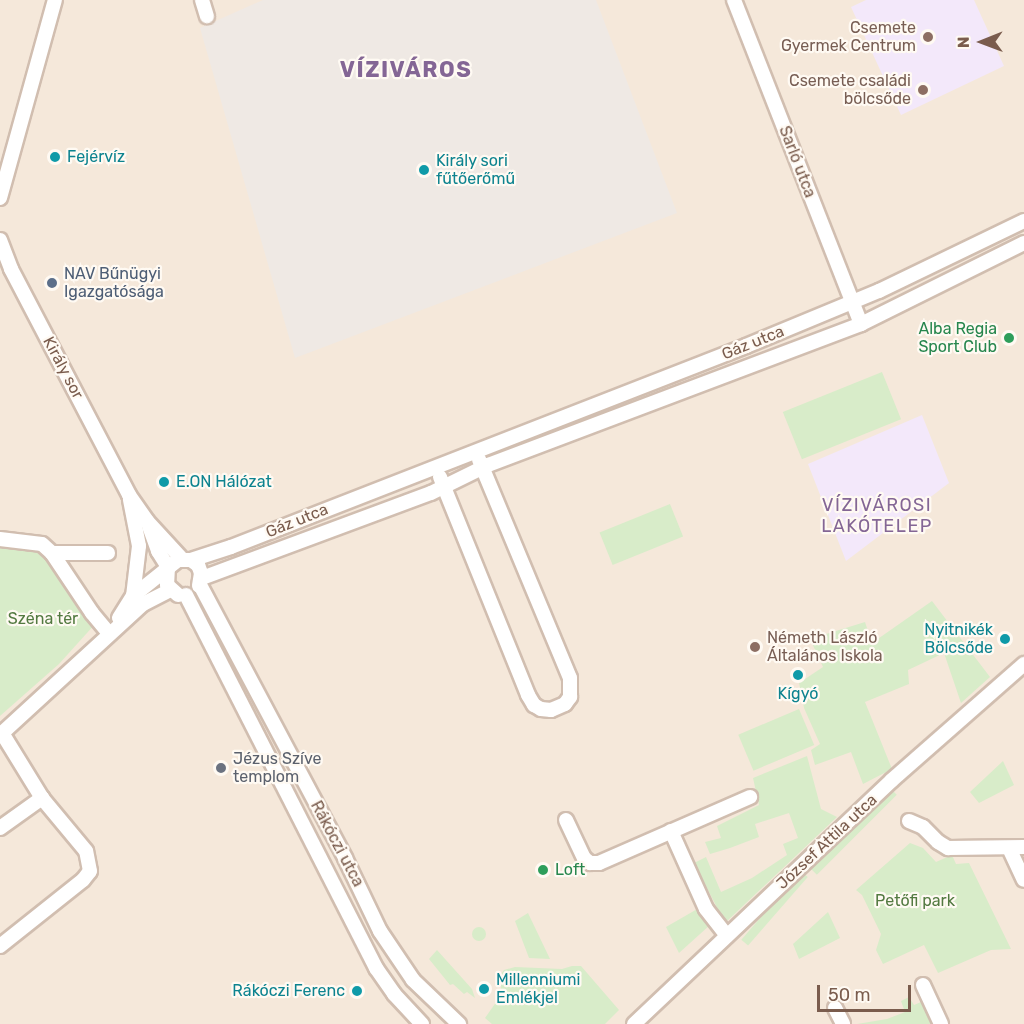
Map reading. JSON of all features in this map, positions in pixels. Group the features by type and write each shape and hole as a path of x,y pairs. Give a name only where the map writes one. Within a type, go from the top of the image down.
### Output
{"street":[{"path":"0,198 55,0"},
{"path":"202,0 207,16"},
{"name":"Sarló utca","path":"734,0 861,324"},
{"name":"Gáz utca","path":"186,559 231,547 852,303 1024,221"},
{"name":"Király sor","path":"0,240 11,269 129,495 147,521 186,559"},
{"name":"Gáz utca","path":"201,581 431,493 483,467 861,324 1024,243"},
{"path":"436,467 534,705 541,709 565,704 570,696 570,678 476,449"},
{"name":"Király sor","path":"129,495 139,546 133,596"},
{"name":"Király sor","path":"147,521 158,551 168,567"},
{"path":"0,539 42,544 52,553 92,613 110,633"},
{"path":"52,553 108,553"},
{"path":"0,946 83,880 90,871 86,851 42,798 1,734 143,604 170,591 186,595 196,591 201,581 200,569 186,559 168,567 133,596 110,633"},
{"path":"168,567 165,579 170,591"},
{"name":"Rákóczi utca","path":"201,581 380,931 413,980 459,1024"},
{"name":"Rákóczi utca","path":"186,595 376,968 394,994 421,1023"},
{"name":"József Attila utca","path":"634,1024 936,740 1024,664"},
{"path":"566,820 584,858 590,863 599,863 750,797"},
{"path":"0,828 42,798"},
{"path":"909,821 923,827 938,842 948,848 1024,847"},
{"path":"671,831 706,909 727,936"},
{"path":"1009,848 1024,880"},
{"path":"923,985 940,1024"},
{"path":"835,1008 843,1024"}],"shaded area":[{"path":"0,0 1024,0 1024,1024 0,1024"},
{"path":"263,0 596,0 677,213 295,358 200,28"},
{"name":"Csemete Gyermek Centrum","path":"866,0 974,0 1004,66 901,115 851,7"},
{"path":"922,415 949,483 846,561 808,464"}],"green space":[{"path":"882,372 901,419 802,459 783,412"},
{"path":"670,504 683,536 613,565 600,532"},
{"name":"Széna tér","path":"0,543 35,546 45,553 96,623 59,664 0,716"},
{"path":"932,601 990,677 961,703 944,653 908,670 909,684 865,702 892,769 863,784 851,752 815,765 811,750 820,744 804,708 799,683 823,667 810,639 865,622 872,643"},
{"path":"799,709 814,745 753,771 738,735"},
{"path":"807,756 821,809 837,817 725,923 694,863 706,857 721,892 752,878 787,855 783,844 798,838 789,813 755,824 759,837 730,848 710,854 705,842 721,838 717,826 759,805 753,778"},
{"path":"1003,761 1014,785 979,803 970,792"},
{"path":"889,787 897,795 817,875 809,867"},
{"name":"Petőfi park","path":"910,843 923,848 936,862 952,855 956,864 969,863 1011,949 991,950 938,973 924,945 883,964 876,950 881,934 862,895 856,890"},
{"path":"801,871 808,877 748,946 741,940"},
{"path":"699,908 710,925 679,953 666,927"},
{"path":"828,912 840,938 799,959 793,944"},
{"path":"528,913 550,959 529,958 515,921"},
{"path":"479,927 484,929 486,934 484,939 479,941 474,939 472,934 474,929"},
{"path":"437,950 472,989 475,998 467,992 464,994 453,984 450,985 429,959"},
{"path":"581,966 619,1010 605,1024 492,1024 485,1018 499,998 501,987 498,978 504,970 515,967 562,969"},
{"path":"909,997 914,1005 921,1002 931,1024 857,1024 887,1019 905,1012 901,1001"}],"place":[{"name":"Csemete Gyermek Centrum","path":"928,37"},
{"name":"Csemete családi bölcsőde","path":"923,90"},
{"name":"Fejérvíz","path":"55,157"},
{"name":"Király sori fűtőerőmű","path":"424,170"},
{"name":"NAV Bűnügyi Igazgatósága","path":"52,283"},
{"name":"Alba Regia Sport Club","path":"1009,338"},
{"name":"E.ON Hálózat","path":"164,482"},
{"name":"Nyitnikék Bölcsőde","path":"1005,639"},
{"name":"Németh László Általános Iskola","path":"755,647"},
{"name":"Kígyó","path":"798,675"},
{"name":"Jézus Szíve templom","path":"221,768"},
{"name":"Loft","path":"543,870"},
{"name":"Millenniumi Emlékjel","path":"484,989"},
{"name":"Rákóczi Ferenc","path":"357,991"}],"district":[{"name":"VÍZIVÁROS","path":"406,70"},
{"name":"VÍZIVÁROSI LAKÓTELEP","path":"877,516"}]}
